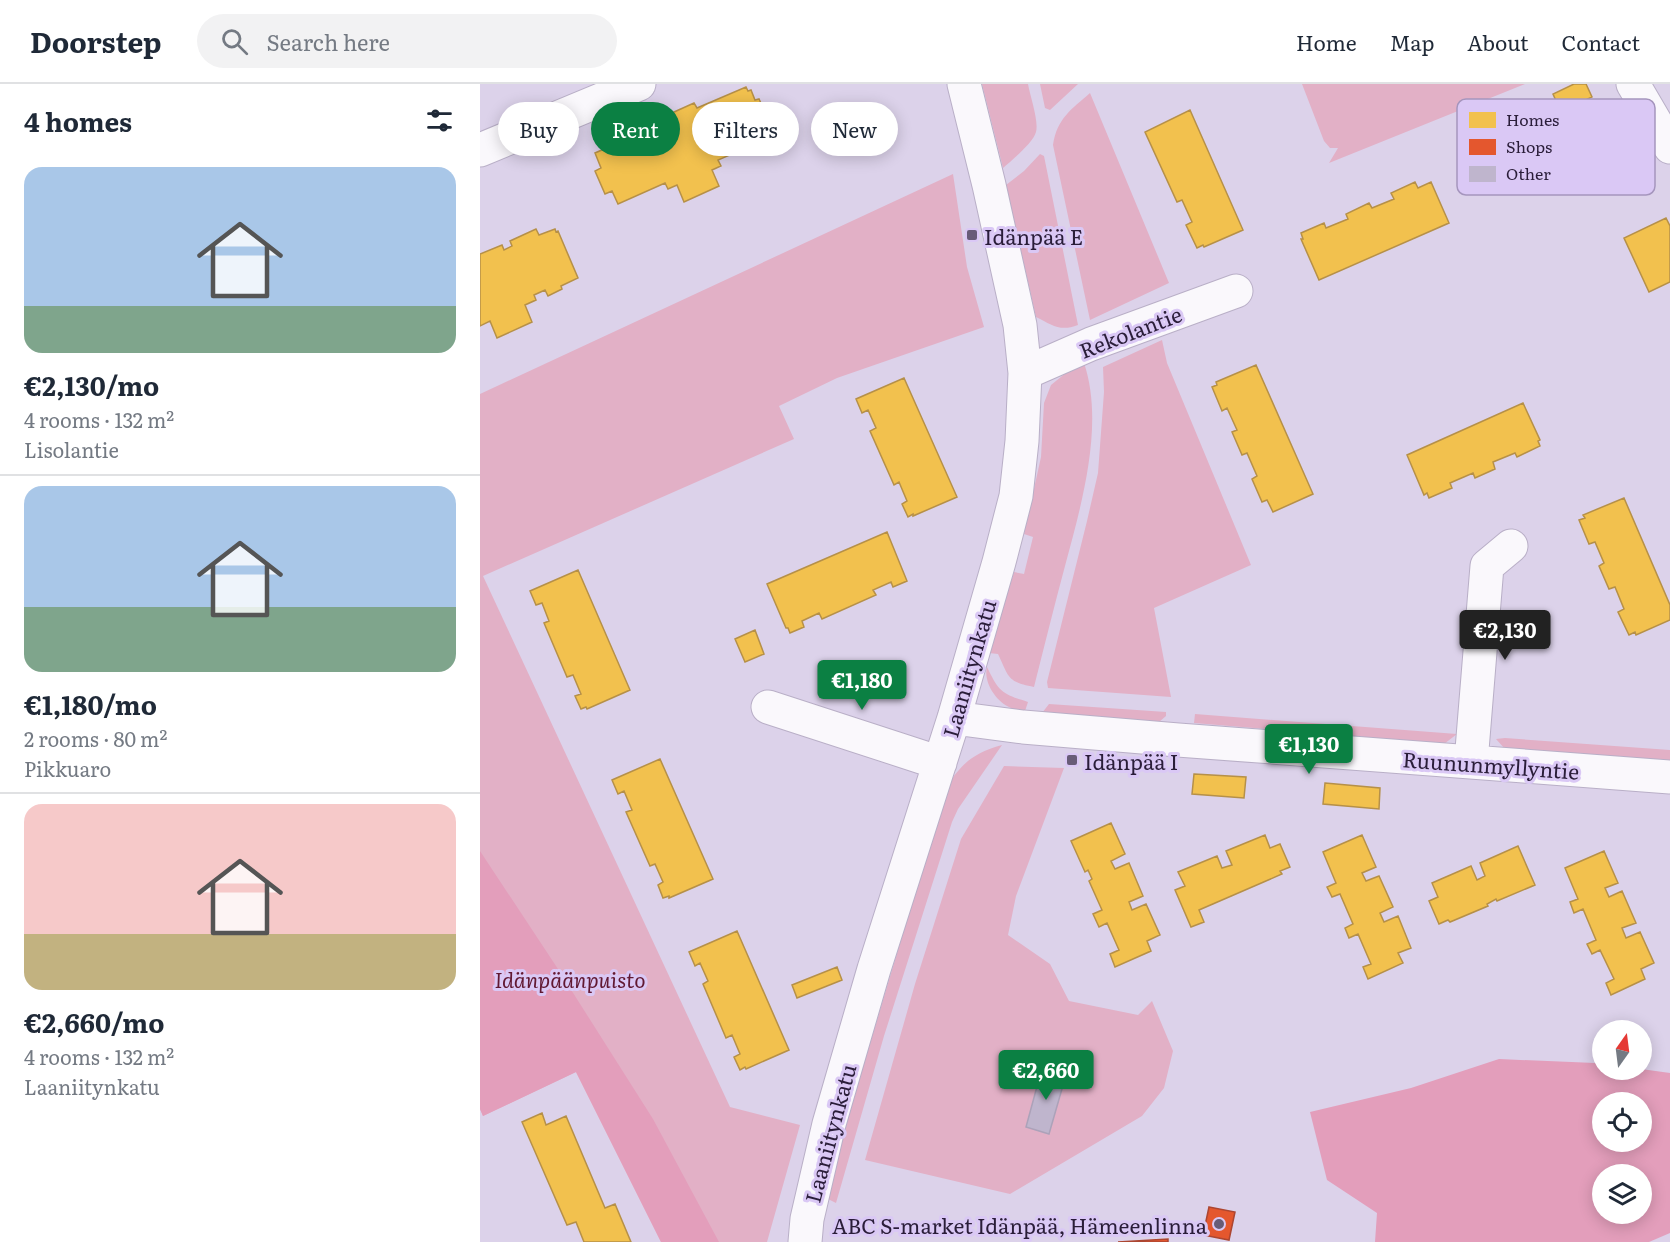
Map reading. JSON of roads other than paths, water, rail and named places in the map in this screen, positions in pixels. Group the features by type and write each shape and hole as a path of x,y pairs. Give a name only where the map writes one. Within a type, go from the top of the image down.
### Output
{"street":[{"path":"480,150 639,84"},
{"name":"Laaniitynkatu","path":"806,1242 807,1219 829,1124 874,969 954,718 1016,496 1022,441 1025,373 1020,325 964,84"},
{"path":"1633,84 1642,99"},
{"path":"1655,121 1670,147"},
{"name":"Rekolantie","path":"1025,373 1091,344 1236,291"},
{"path":"1471,762 1487,566 1511,546"},
{"path":"768,707 940,763"},
{"name":"Ruununmyllyntie","path":"954,718 1035,728 1670,777"}],"place":[{"name":"Idänpää E","path":"972,235"},
{"name":"Idänpää I","path":"1072,760"},
{"name":"ABC S-market Idänpää, Hämeenlinna","path":"1219,1224"}],"park label":[{"name":"Idänpäänpuisto","path":"570,978"}]}
